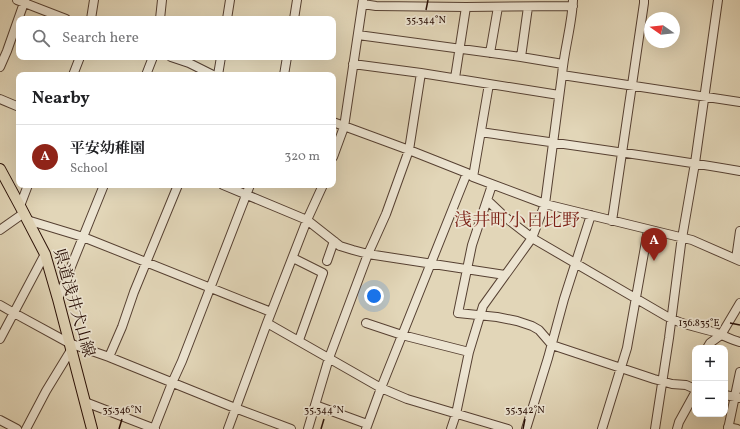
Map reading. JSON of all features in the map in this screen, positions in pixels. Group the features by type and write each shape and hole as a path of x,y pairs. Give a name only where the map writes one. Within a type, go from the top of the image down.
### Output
{"main road":[{"name":"県道浅井犬山線","path":"1,171 45,254 92,429"}],"street":[{"path":"91,16 94,0"},
{"path":"160,16 162,0"},
{"path":"227,16 230,0"},
{"path":"294,16 297,0"},
{"path":"612,221 644,0"},
{"path":"655,429 718,0"},
{"path":"18,16 22,1 59,16"},
{"path":"336,149 344,127 363,2 376,6 466,7 528,7 573,3 563,64 545,204 532,238 483,306 469,352 456,414 450,429"},
{"path":"455,78 466,7"},
{"path":"490,53 498,7"},
{"path":"521,57 528,7"},
{"path":"0,67 7,52 16,21"},
{"path":"358,35 563,64"},
{"path":"74,72 79,60"},
{"path":"147,72 152,60"},
{"path":"180,60 208,72"},
{"path":"218,72 220,60"},
{"path":"284,72 286,60"},
{"path":"353,64 422,72 559,95"},
{"path":"308,429 330,358 368,254 386,214 409,150 422,72"},
{"path":"562,75 740,102"},
{"path":"315,405 366,427 431,263 470,175 481,132 489,84"},
{"path":"0,99 16,106"},
{"path":"336,123 409,150 492,185 545,204 682,238 699,243 738,260 740,231"},
{"path":"481,132 623,152 740,171"},
{"path":"492,185 472,245 458,313 497,317 532,326 539,330 552,345 663,382 686,385 692,388"},
{"path":"0,230 24,213 28,188"},
{"path":"58,299 103,188"},
{"path":"109,357 177,188"},
{"path":"231,188 307,220 340,246 368,254 505,275"},
{"path":"85,402 155,429 249,188"},
{"path":"228,429 271,312 307,220 322,188"},
{"path":"487,200 504,216 532,238 672,319 715,332 740,342"},
{"path":"24,213 271,312"},
{"path":"526,429 590,215"},
{"path":"602,429 627,348 648,230"},
{"path":"327,261 334,241"},
{"path":"0,339 45,254"},
{"path":"293,258 323,273 299,340"},
{"path":"709,345 721,335 740,303"},
{"path":"0,305 70,346 109,357 291,429"},
{"path":"267,323 381,388 407,399 508,429"},
{"path":"366,323 402,335 469,352"},
{"path":"26,429 70,346"},
{"path":"737,429 728,428 737,397 740,372"},
{"path":"677,429 679,422 692,398"},
{"path":"0,420 17,429"}],"place":[{"name":"平安幼稚園","path":"654,261"}],"district":[{"name":"浅井町小日比野","path":"517,221"}]}
